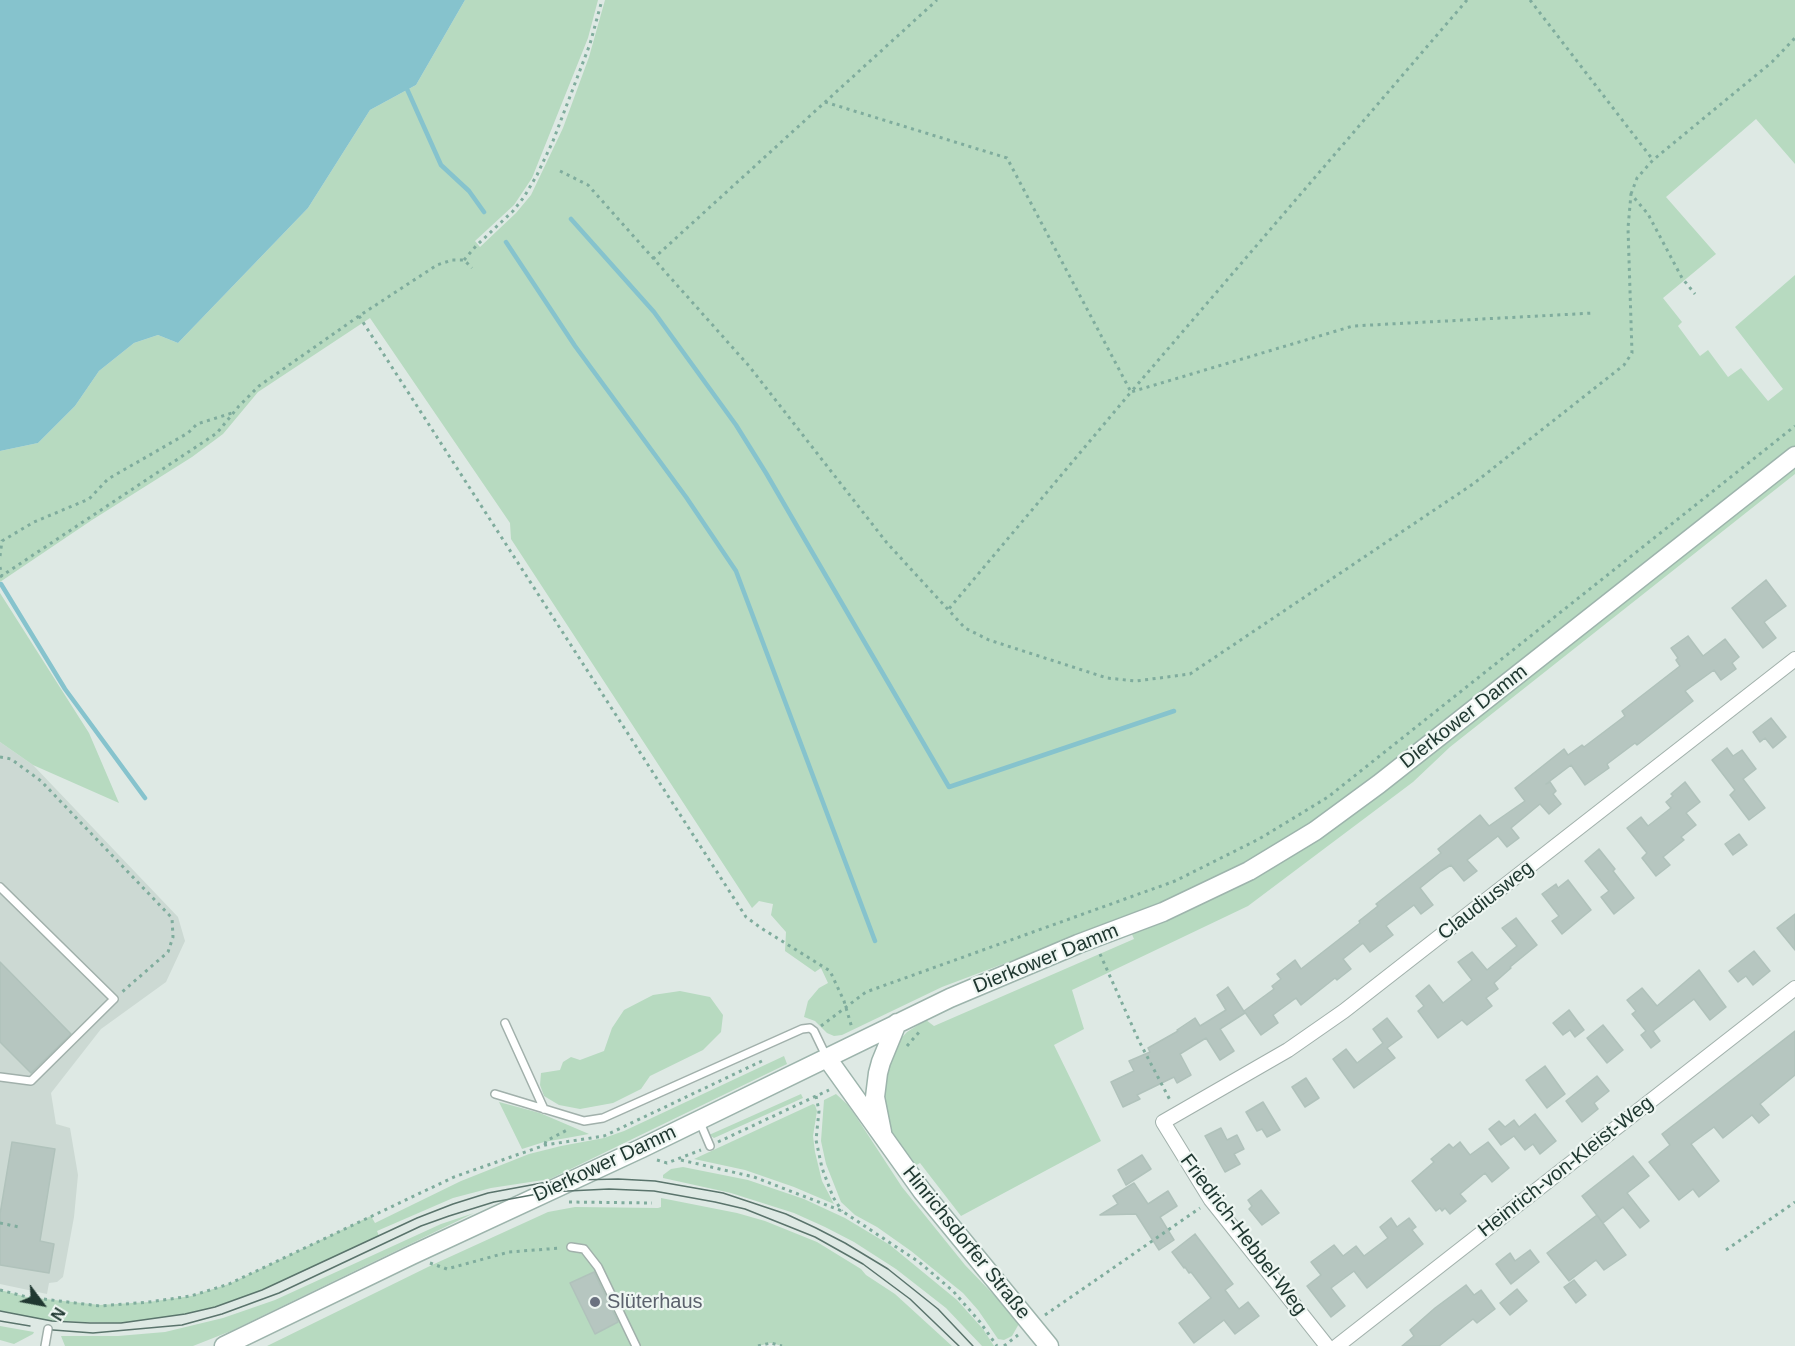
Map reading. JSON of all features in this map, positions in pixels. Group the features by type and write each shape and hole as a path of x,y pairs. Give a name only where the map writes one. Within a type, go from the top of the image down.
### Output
{"street":[{"name":"Dierkower Damm","path":"224,1346 950,998 1078,944 1162,912 1250,871 1315,831 1397,769 1795,456"},
{"name":"Claudiusweg","path":"1163,1122 1288,1050 1344,1011 1795,659"},
{"name":"Heinrich-von-Kleist-Weg","path":"1337,1346 1795,988"},
{"name":"Hinrichsdorfer Straße","path":"884,1140 875,1097 881,1062 897,1023"},
{"name":"Hinrichsdorfer Straße","path":"827,1058 922,1191 1049,1346"},
{"name":"Friedrich-Hebbel-Weg","path":"1163,1122 1211,1200 1327,1346"}],"lane":[{"path":"0,886 114,999 31,1082 0,1077"},
{"path":"505,1023 544,1109"},
{"path":"495,1094 584,1121 603,1118 802,1029 810,1028 814,1031 827,1058"},
{"path":"698,1120 710,1146"},
{"path":"571,1247 584,1249 598,1267 636,1346"},
{"path":"45,1346 48,1329"}],"path":[{"path":"464,260 513,211 537,175 553,141 590,44 602,0"},
{"path":"653,259 937,0"},
{"path":"948,610 1131,392 1467,0"},
{"path":"1530,0 1653,160"},
{"path":"560,171 588,184 749,366 887,543 965,628 989,640 1091,674 1136,681 1190,674 1473,484 1624,365 1632,353 1628,228 1630,194 1637,178 1653,160 1772,62 1795,38"},
{"path":"825,102 1007,158 1131,392"},
{"path":"1630,194 1648,214 1682,278 1695,294"},
{"path":"0,567 1,577 217,433 259,386 359,315 437,265 452,260 464,260 472,268"},
{"path":"1131,392 1353,326 1594,313"},
{"path":"359,315 746,917 760,928 830,970 846,1008 856,1043"},
{"path":"0,556 2,541 34,522 89,499 108,479 188,433 197,424 234,413"},
{"path":"846,1008 866,992 1175,881 1259,839 1328,797 1795,426"},
{"path":"0,757 11,759 41,781 172,918 173,937 168,952 114,999"},
{"path":"1099,951 1139,1041 1177,1115"},
{"path":"653,1159 668,1163 680,1160 816,1096 819,1112 816,1140 822,1168 833,1197 842,1211"},
{"path":"545,1145 546,1141 584,1121"},
{"path":"0,1290 27,1297 100,1305 149,1302 191,1296 229,1284 454,1177 522,1153"},
{"path":"680,1160 754,1177 842,1211 919,1262 953,1291 997,1346"},
{"path":"1041,1317 1211,1200"},
{"path":"1726,1250 1795,1202"},
{"path":"0,1223 20,1227"},
{"path":"430,1262 432,1265 447,1269 509,1252 571,1247"},
{"path":"1004,1346 1024,1330"},
{"path":"758,1346 771,1343 782,1346"}],"shaded area":[{"path":"0,742 33,765 178,917 185,941 166,982 101,1029 51,1093 56,1124 70,1128 78,1175 74,1217 63,1277 57,1282 49,1283 47,1294 0,1284"}],"green space":[{"path":"465,0 598,0 588,38 532,178 514,205 475,241 480,247 516,213 531,195 563,128 589,57 605,0 1795,0 1795,164 1756,119 1666,197 1716,254 1663,298 1682,322 1678,326 1700,356 1708,350 1728,377 1741,368 1768,401 1783,389 1735,327 1795,275 1795,474 1450,747 1413,782 1248,906 1072,990 1084,1029 1054,1045 1101,1141 961,1216 920,1163 913,1167 885,1123 880,1085 894,1046 907,1032 926,1020 934,1026 1134,939 1125,918 942,987 842,1035 834,1036 827,1033 815,1021 804,1017 808,1001 819,988 828,983 821,968 815,972 785,951 786,932 771,915 773,904 759,901 752,908 511,539 510,523 370,318 258,392 223,434 192,457 0,582 0,451 38,443 75,406 99,371 134,343 158,335 178,343 308,208 370,110 416,85"},
{"path":"0,593 89,733 119,803 33,765 0,742"},
{"path":"680,991 710,997 723,1015 721,1032 703,1050 650,1076 641,1089 613,1103 580,1109 559,1105 544,1096 540,1085 541,1073 560,1070 563,1062 571,1057 580,1060 604,1051 612,1028 624,1010 653,995"},
{"path":"784,1056 787,1064 550,1179 491,1188 453,1198 377,1231 379,1236 302,1272 215,1307 185,1314 121,1323 52,1321 0,1311 0,1290 27,1297 100,1305 149,1302 191,1296 229,1284 371,1216 375,1223 461,1181 529,1154 604,1138 624,1131"},
{"path":"801,1094 803,1098 714,1138 709,1135"},
{"path":"836,1094 855,1115 902,1187 965,1265 1020,1322 1012,1336 1004,1340 998,1339 963,1293 911,1251 877,1227 855,1215 841,1202 826,1164 821,1141 824,1100"},
{"path":"499,1102 540,1113 589,1134 544,1142 522,1149"},
{"path":"813,1104 817,1111 813,1136 815,1152 822,1181 834,1204 745,1170 694,1159"},
{"path":"683,1167 748,1180 804,1199 845,1218 890,1245 957,1300 983,1329 994,1346 982,1346 946,1308 896,1269 854,1242 825,1227 794,1213 731,1193 663,1178 663,1175 671,1169"},
{"path":"661,1198 737,1213 765,1221 817,1242 861,1269 866,1275 895,1294 952,1346 782,1346 771,1343 758,1346 267,1346 432,1265 548,1212 575,1207 658,1208 661,1207"},
{"path":"474,1213 231,1331 193,1346 65,1346 61,1336 118,1336 165,1332 223,1318 275,1300 441,1224"},
{"path":"0,1326 34,1332 14,1344 0,1340"}],"water":[{"path":"0,0 465,0 416,85 370,110 308,208 178,343 158,335 134,343 99,371 75,406 38,443 0,451"}],"building":[{"path":"1766,580 1786,606 1764,622 1776,638 1763,648 1732,608"},
{"path":"1688,636 1703,656 1725,639 1739,657 1732,663 1736,669 1721,680 1714,670 1685,691 1693,701 1637,745 1635,743 1607,764 1609,768 1585,785 1571,765 1546,784 1550,782 1556,791 1553,794 1561,804 1549,814 1540,804 1511,828 1519,838 1507,847 1498,836 1467,860 1477,871 1464,881 1451,865 1441,871 1420,888 1433,905 1421,914 1414,905 1386,926 1393,935 1370,952 1363,943 1343,959 1351,969 1337,980 1335,978 1301,1005 1296,998 1273,1015 1278,1023 1261,1035 1244,1011 1274,989 1272,986 1281,979 1277,974 1295,960 1301,969 1360,923 1359,921 1378,906 1376,904 1441,853 1438,849 1480,815 1489,826 1525,801 1515,788 1564,749 1568,755 1582,745 1584,747 1625,716 1622,711 1680,666 1671,648"},
{"path":"1771,718 1786,737 1773,748 1765,738 1760,742 1753,732"},
{"path":"1727,748 1733,756 1742,750 1756,769 1743,779 1765,808 1749,820 1730,795 1735,790 1712,760"},
{"path":"1685,782 1700,802 1686,813 1696,825 1681,837 1684,840 1663,857 1670,865 1656,876 1642,858 1647,853 1627,828 1641,817 1648,826 1671,808 1666,802 1673,796 1671,794"},
{"path":"1739,834 1747,845 1733,855 1725,844"},
{"path":"1599,849 1634,898 1614,914 1601,897 1609,891 1585,861"},
{"path":"1568,880 1591,910 1562,934 1552,921 1559,916 1542,894 1556,884 1558,888"},
{"path":"1795,914 1795,950 1777,928"},
{"path":"1516,918 1537,945 1494,983 1498,989 1486,998 1492,1006 1467,1025 1462,1020 1438,1038 1418,1011 1424,1006 1416,996 1429,985 1443,1003 1472,980 1458,962 1472,952 1487,970 1517,946 1502,928"},
{"path":"1754,951 1770,971 1753,985 1746,976 1738,982 1729,971"},
{"path":"0,962 71,1034 31,1073 0,1042"},
{"path":"1699,970 1726,1007 1710,1020 1694,999 1653,1031 1660,1041 1651,1048 1641,1035 1646,1031 1632,1014 1636,1011 1627,1000 1642,988 1657,1006"},
{"path":"1228,987 1245,1013 1220,1029 1234,1051 1220,1060 1206,1038 1180,1054 1191,1075 1177,1083 1174,1077 1137,1095 1140,1099 1123,1107 1111,1082 1134,1071 1129,1061 1150,1052 1148,1048 1178,1031 1195,1018 1200,1026 1226,1010 1217,995"},
{"path":"1569,1010 1584,1030 1575,1037 1570,1030 1563,1035 1553,1023"},
{"path":"1387,1018 1402,1037 1387,1048 1395,1058 1354,1088 1333,1059 1346,1049 1357,1063 1383,1043 1373,1029"},
{"path":"1603,1025 1623,1050 1607,1063 1587,1038"},
{"path":"1795,1031 1795,1075 1760,1104 1769,1115 1759,1123 1752,1115 1723,1138 1714,1127 1691,1144 1719,1181 1699,1197 1693,1189 1679,1200 1649,1162 1670,1145 1662,1134"},
{"path":"1545,1066 1565,1094 1547,1108 1526,1080"},
{"path":"1597,1076 1609,1091 1594,1103 1598,1109 1582,1122 1566,1101"},
{"path":"1306,1078 1319,1098 1305,1107 1292,1087"},
{"path":"1263,1102 1280,1130 1267,1137 1262,1129 1257,1131 1246,1112"},
{"path":"1535,1114 1556,1141 1540,1154 1533,1144 1525,1150 1514,1136 1501,1145 1489,1129 1499,1121 1505,1127 1514,1120 1519,1127"},
{"path":"1221,1128 1227,1140 1237,1135 1244,1149 1234,1154 1240,1164 1225,1172 1205,1136"},
{"path":"12,1142 55,1149 40,1241 54,1244 49,1273 0,1265 0,1214"},
{"path":"1460,1142 1470,1155 1488,1142 1509,1168 1492,1182 1485,1173 1460,1194 1466,1201 1450,1214 1445,1208 1442,1211 1440,1208 1436,1211 1412,1181 1434,1162 1431,1159 1449,1144 1453,1148"},
{"path":"1142,1155 1151,1169 1126,1185 1118,1170"},
{"path":"1633,1156 1649,1176 1627,1193 1649,1221 1640,1228 1623,1207 1603,1223 1582,1196"},
{"path":"1134,1183 1148,1204 1168,1191 1177,1206 1160,1217 1174,1240 1159,1250 1136,1214 1100,1215 1118,1204 1113,1196"},
{"path":"1261,1190 1279,1213 1262,1225 1249,1209 1252,1206 1248,1200"},
{"path":"1597,1215 1626,1255 1604,1270 1596,1260 1569,1281 1547,1253"},
{"path":"1391,1218 1397,1227 1409,1218 1416,1227 1412,1230 1423,1244 1367,1288 1354,1271 1331,1288 1345,1306 1331,1317 1307,1286 1321,1275 1311,1262 1334,1245 1343,1256 1356,1246 1364,1256 1388,1238 1380,1227"},
{"path":"1195,1234 1233,1284 1225,1290 1239,1309 1248,1302 1259,1316 1235,1334 1224,1320 1194,1343 1179,1323 1211,1298 1172,1252"},
{"path":"1530,1250 1539,1262 1511,1284 1496,1264 1510,1253 1515,1261"},
{"name":"Slüterhaus","path":"594,1272 618,1322 595,1334 570,1283"},
{"path":"1574,1280 1586,1295 1576,1303 1564,1287"},
{"path":"1466,1285 1474,1295 1481,1290 1495,1309 1477,1323 1473,1319 1439,1346 1402,1346 1414,1336 1410,1330"},
{"path":"1517,1289 1527,1301 1510,1315 1500,1303"}],"waterway":[{"path":"407,89 441,165 469,191 484,212"},
{"path":"571,219 654,312 736,425 949,787 1174,711"},
{"path":"506,242 575,346 686,497 736,571 875,941"},
{"path":"1,584 65,689 145,798"}],"tram line":[{"path":"0,1311 52,1321 90,1323 121,1323 185,1314 215,1307 262,1290 417,1218 488,1193 542,1183 618,1179 655,1181 723,1193 786,1214 816,1228 888,1269 938,1309 973,1346"},
{"path":"53,1330 93,1333 182,1325 222,1314 279,1293 421,1226 449,1216 494,1202 548,1192 609,1189 654,1191 715,1202 745,1209 815,1237 863,1264 910,1299 959,1346"},
{"path":"0,1321 30,1326"}],"place":[{"name":"Slüterhaus","path":"595,1302"}]}
